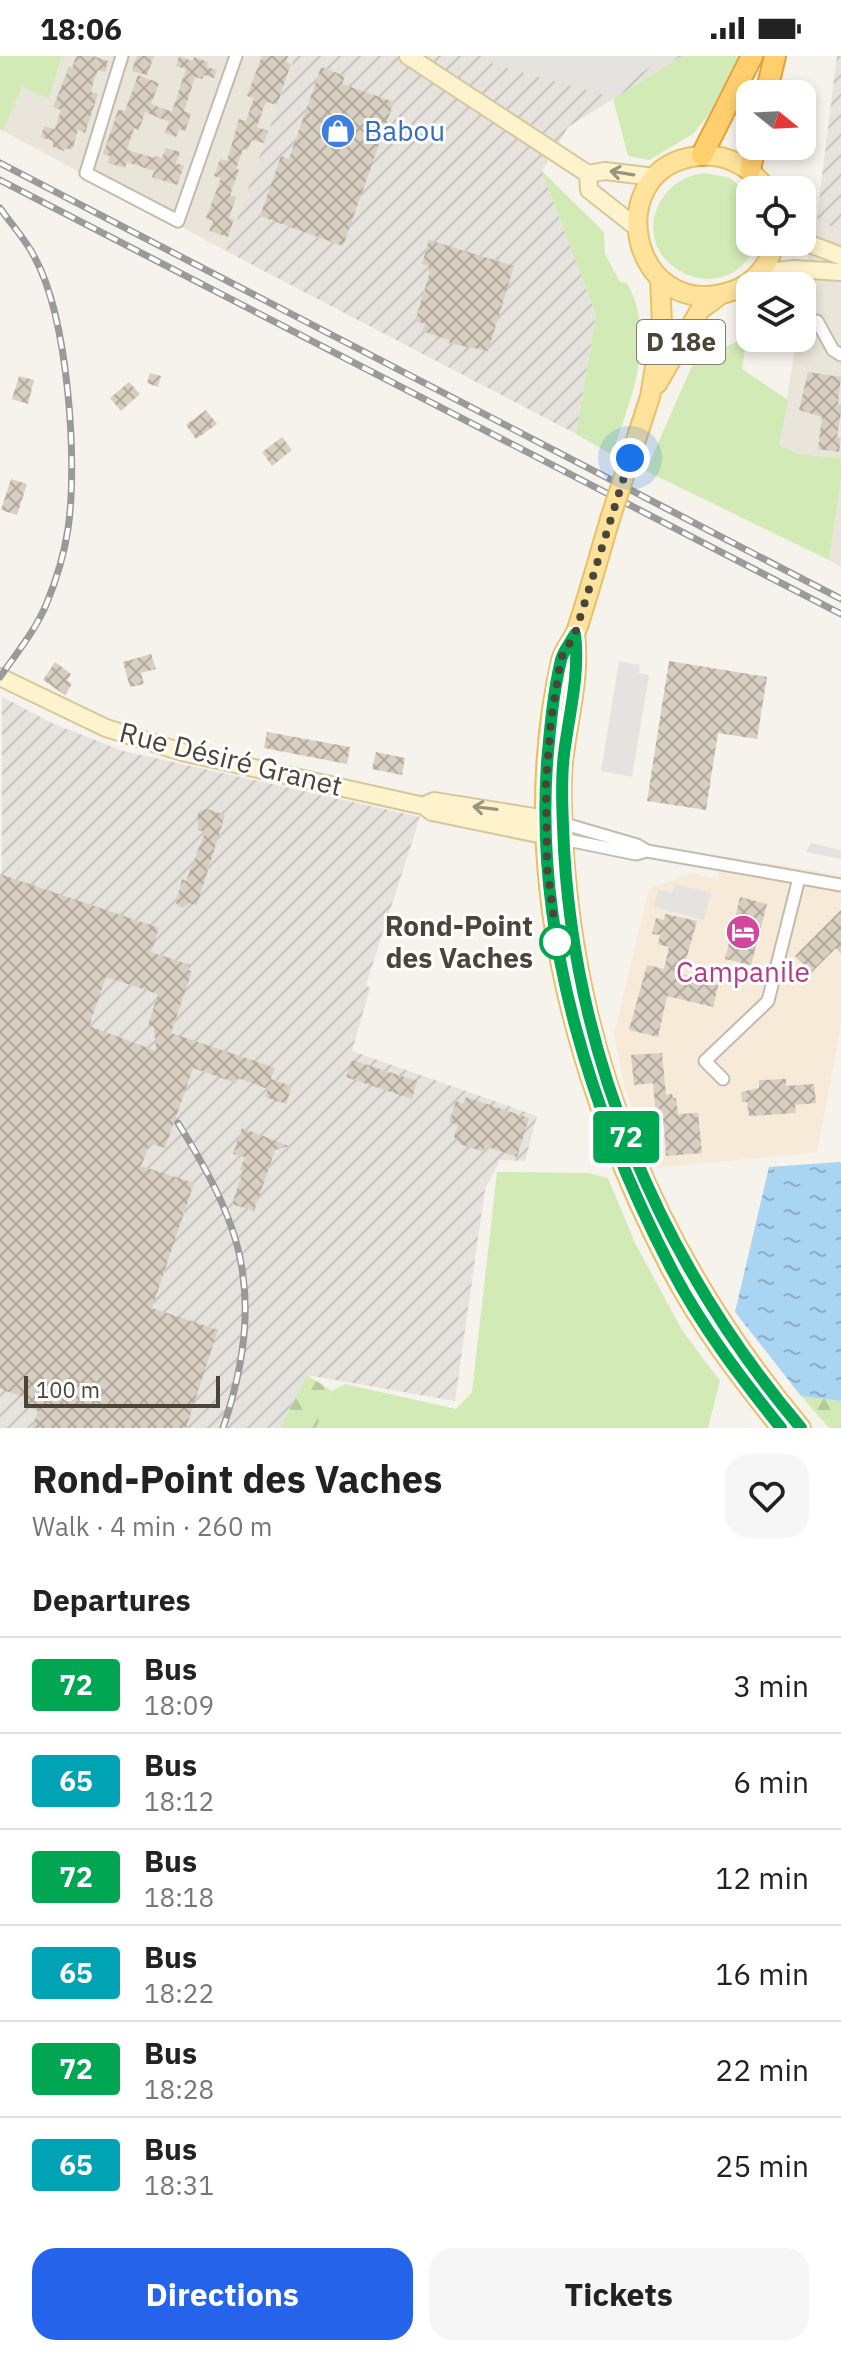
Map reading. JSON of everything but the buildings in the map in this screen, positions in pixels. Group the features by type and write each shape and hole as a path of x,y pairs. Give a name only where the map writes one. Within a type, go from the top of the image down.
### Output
{"highway":[{"path":"702,155 752,56"},
{"path":"769,80 775,56"},
{"path":"750,170 752,160"}],"main road":[{"path":"736,290 720,295 691,295 675,289 660,279 643,256 636,227 642,198 655,177 678,161 702,155 729,159 755,176"},
{"name":"D 18e","path":"660,279 662,324 650,397 575,634 578,657 547,873 559,957 581,1046 616,1150 672,1270 733,1367 781,1428"},
{"name":"D 18e","path":"650,397 700,310 720,295"},
{"name":"D 18e","path":"554,829 585,1004 601,1064 635,1160 669,1233 711,1307 770,1391 801,1428"}],"street":[{"path":"122,56 86,173 178,221 236,56"},
{"path":"408,56 588,174 605,171 655,177"},
{"path":"588,174 589,190 636,227"},
{"path":"816,246 841,256"},
{"path":"768,272 794,269 841,272"},
{"path":"817,321 833,350 841,355"},
{"name":"Rue Désiré Granet","path":"0,677 106,728 182,752 424,806 434,801 554,829 636,854 647,851 841,885"},
{"path":"723,1079 705,1061 768,1001 799,878"}],"shaded area":[{"path":"62,56 295,56 226,251 3,131 22,87 49,99"},
{"path":"295,56 682,56 568,127 542,171 596,315 576,434 226,251"},
{"path":"494,56 666,56 608,96 492,64"},
{"path":"837,56 841,56 841,458 798,454 779,445 795,352 816,352 816,272 804,272 808,256 816,256 817,218"},
{"path":"837,56 841,56 841,232 817,218"},
{"path":"841,481 841,567 829,560"},
{"path":"619,661 640,665 639,673 649,675 632,777 601,771"},
{"path":"2,697 54,724 123,751 420,817 366,985 370,988 352,1051 537,1116 525,1161 500,1160 485,1189 455,1401 307,1375 280,1428 0,1428"},
{"path":"811,843 841,850 841,859 806,852"},
{"path":"724,856 841,875 841,1026 817,1152 656,1168 625,1089 614,1034 649,889 692,873 717,879"},
{"path":"675,884 711,893 704,920 654,907 658,889 672,893"}],"green space":[{"path":"0,56 62,56 49,99 22,87 3,131 0,129"},
{"path":"682,56 739,56 708,115 693,134 649,160 628,156 613,99"},
{"path":"542,171 604,232 605,254 620,282 627,283 636,304 641,347 638,369 612,455 576,434 596,315"},
{"path":"706,173 730,178 736,183 736,256 748,256 743,264 725,276 705,279 685,274 668,262 657,246 653,225 660,202 674,185"},
{"path":"736,342 736,352 745,352 742,369 788,400 779,445 798,454 841,458 841,481 829,560 646,471 694,361"},
{"path":"497,1172 588,1173 608,1178 635,1243 682,1330 720,1381 708,1428 316,1428 332,1391 345,1384 456,1409 472,1392"},
{"path":"307,1375 332,1391 316,1428 280,1428"},
{"path":"801,1396 841,1401 841,1428 829,1428"}],"water":[{"path":"839,1162 841,1401 801,1396 735,1312 769,1167"}],"railway":[{"path":"0,163 841,599"},
{"path":"0,180 841,614"},
{"path":"0,208 35,258 55,316 68,390 72,466 68,529 56,577 36,624 0,677"},
{"path":"178,1123 227,1216 243,1276 245,1314 242,1353 223,1428"}],"bus line":[{"name":"72","path":"781,1428 733,1367 672,1270 616,1150 581,1046 559,957 546,851 546,781 551,720 561,658 575,634 578,657 563,759 563,839 575,951 601,1064 635,1160 687,1268 737,1346 801,1428"}],"place":[{"name":"Babou","path":"338,131"},
{"name":"Campanile","path":"743,932"},
{"name":"Rond-Point des Vaches","path":"557,942"}],"route":[{"path":"557,942 546,851 546,781 551,720 561,658 575,634 630,458"}]}
